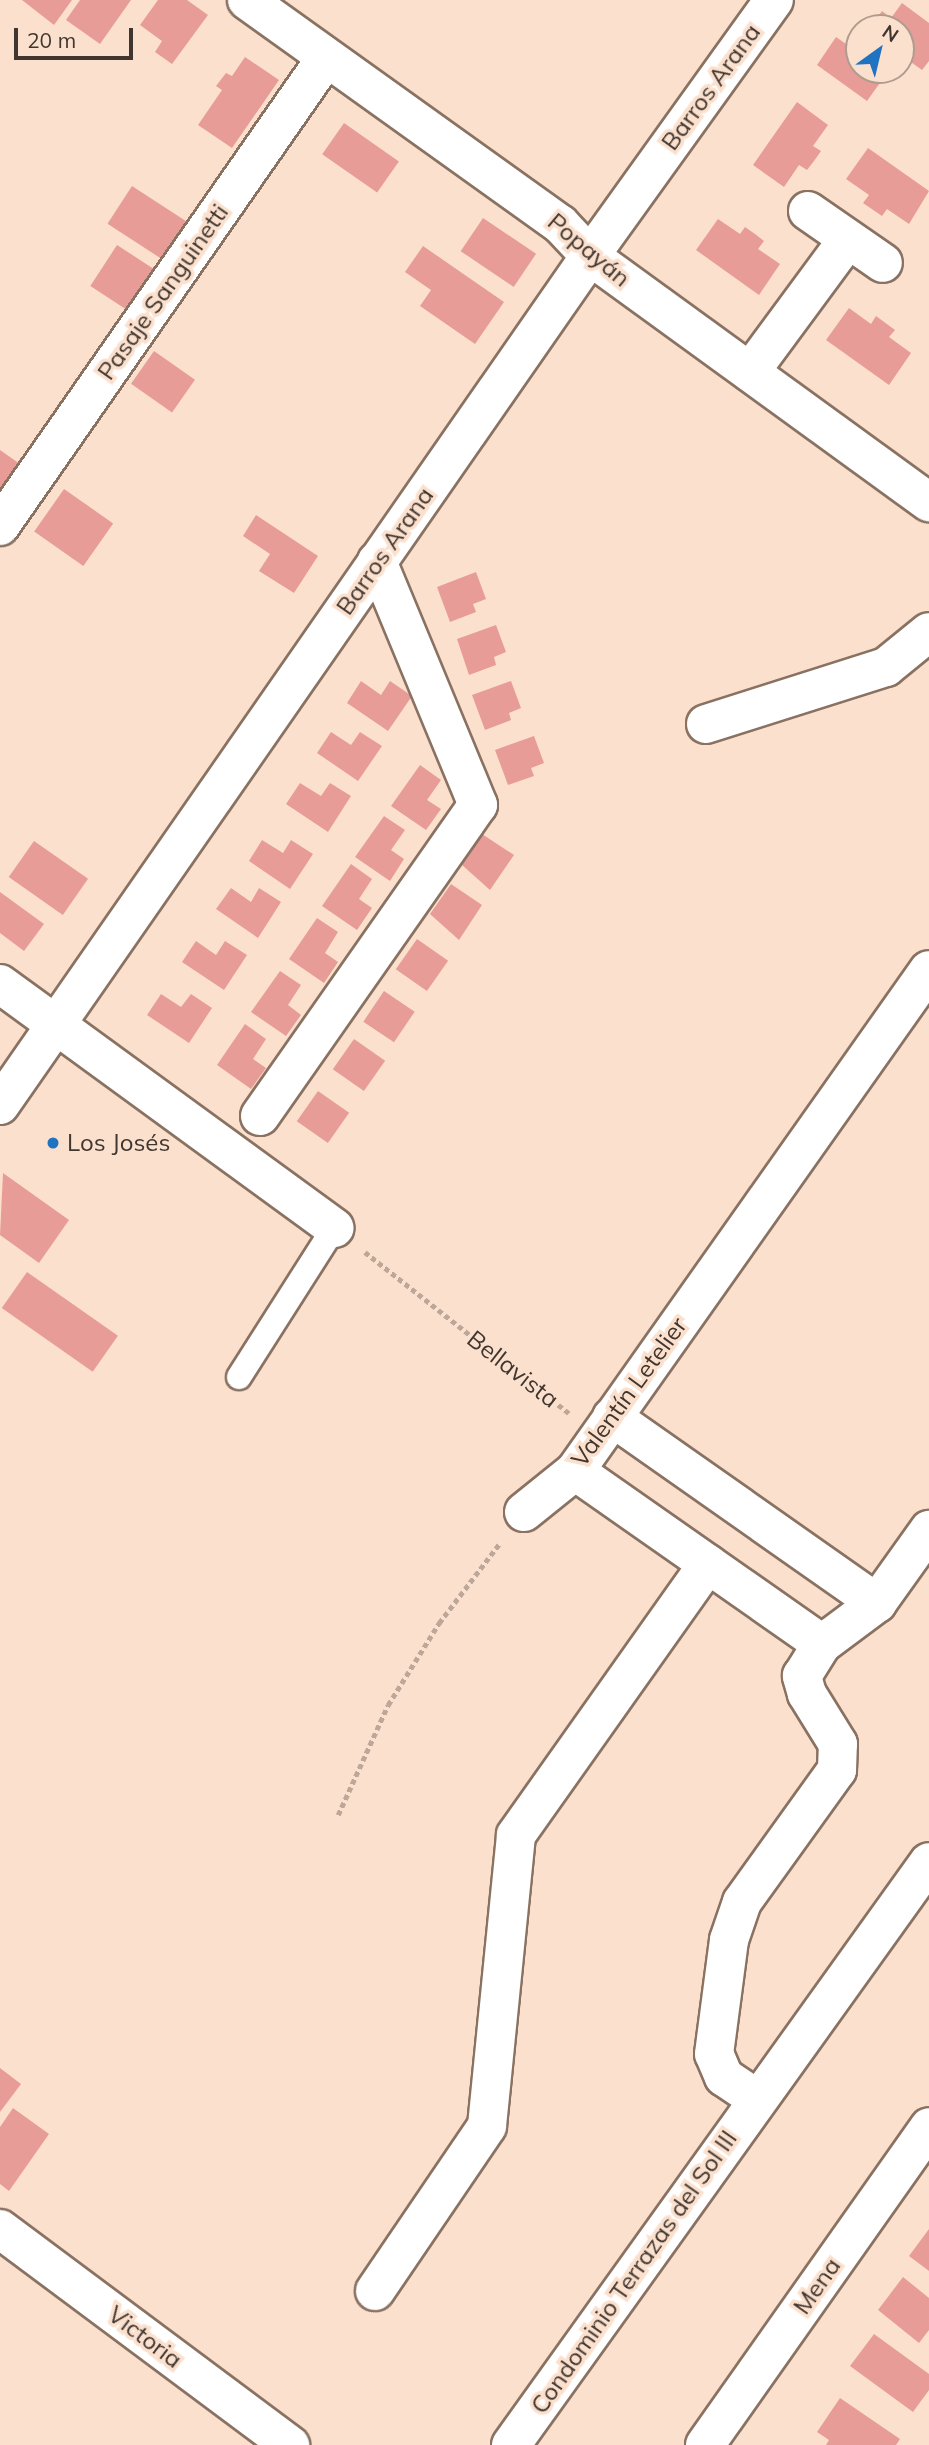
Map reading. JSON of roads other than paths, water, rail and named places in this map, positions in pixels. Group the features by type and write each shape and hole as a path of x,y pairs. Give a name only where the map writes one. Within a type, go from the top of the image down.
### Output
{"street":[{"name":"Popayán","path":"247,0 560,224 590,256 929,502"},
{"name":"Barros Arana","path":"0,1105 590,256 774,0"},
{"name":"Pasaje Sanguinetti","path":"0,526 326,58"},
{"path":"808,211 883,263"},
{"path":"750,372 848,239"},
{"path":"260,1116 478,805 377,561"},
{"path":"706,724 886,667 929,632"},
{"name":"Valentín Letelier","path":"524,1512 575,1471 929,970"},
{"path":"0,984 57,1023 334,1228"},
{"path":"612,1417 877,1603"},
{"path":"575,1471 822,1644"},
{"path":"757,2099 724,2077 714,2054 729,1940 742,1902 837,1770 838,1744 807,1694 802,1676 822,1644 877,1603 929,1530"},
{"path":"375,2291 487,2126 516,1835 708,1564"},
{"name":"Condominio Terrazas del Sol III","path":"511,2445 929,1862"},
{"name":"Mena","path":"705,2445 929,2127"},
{"name":"Victoria","path":"6,2247 290,2445"}],"lane":[{"path":"239,1377 334,1228"}],"place":[{"name":"Los Josés","path":"53,1143"}]}
